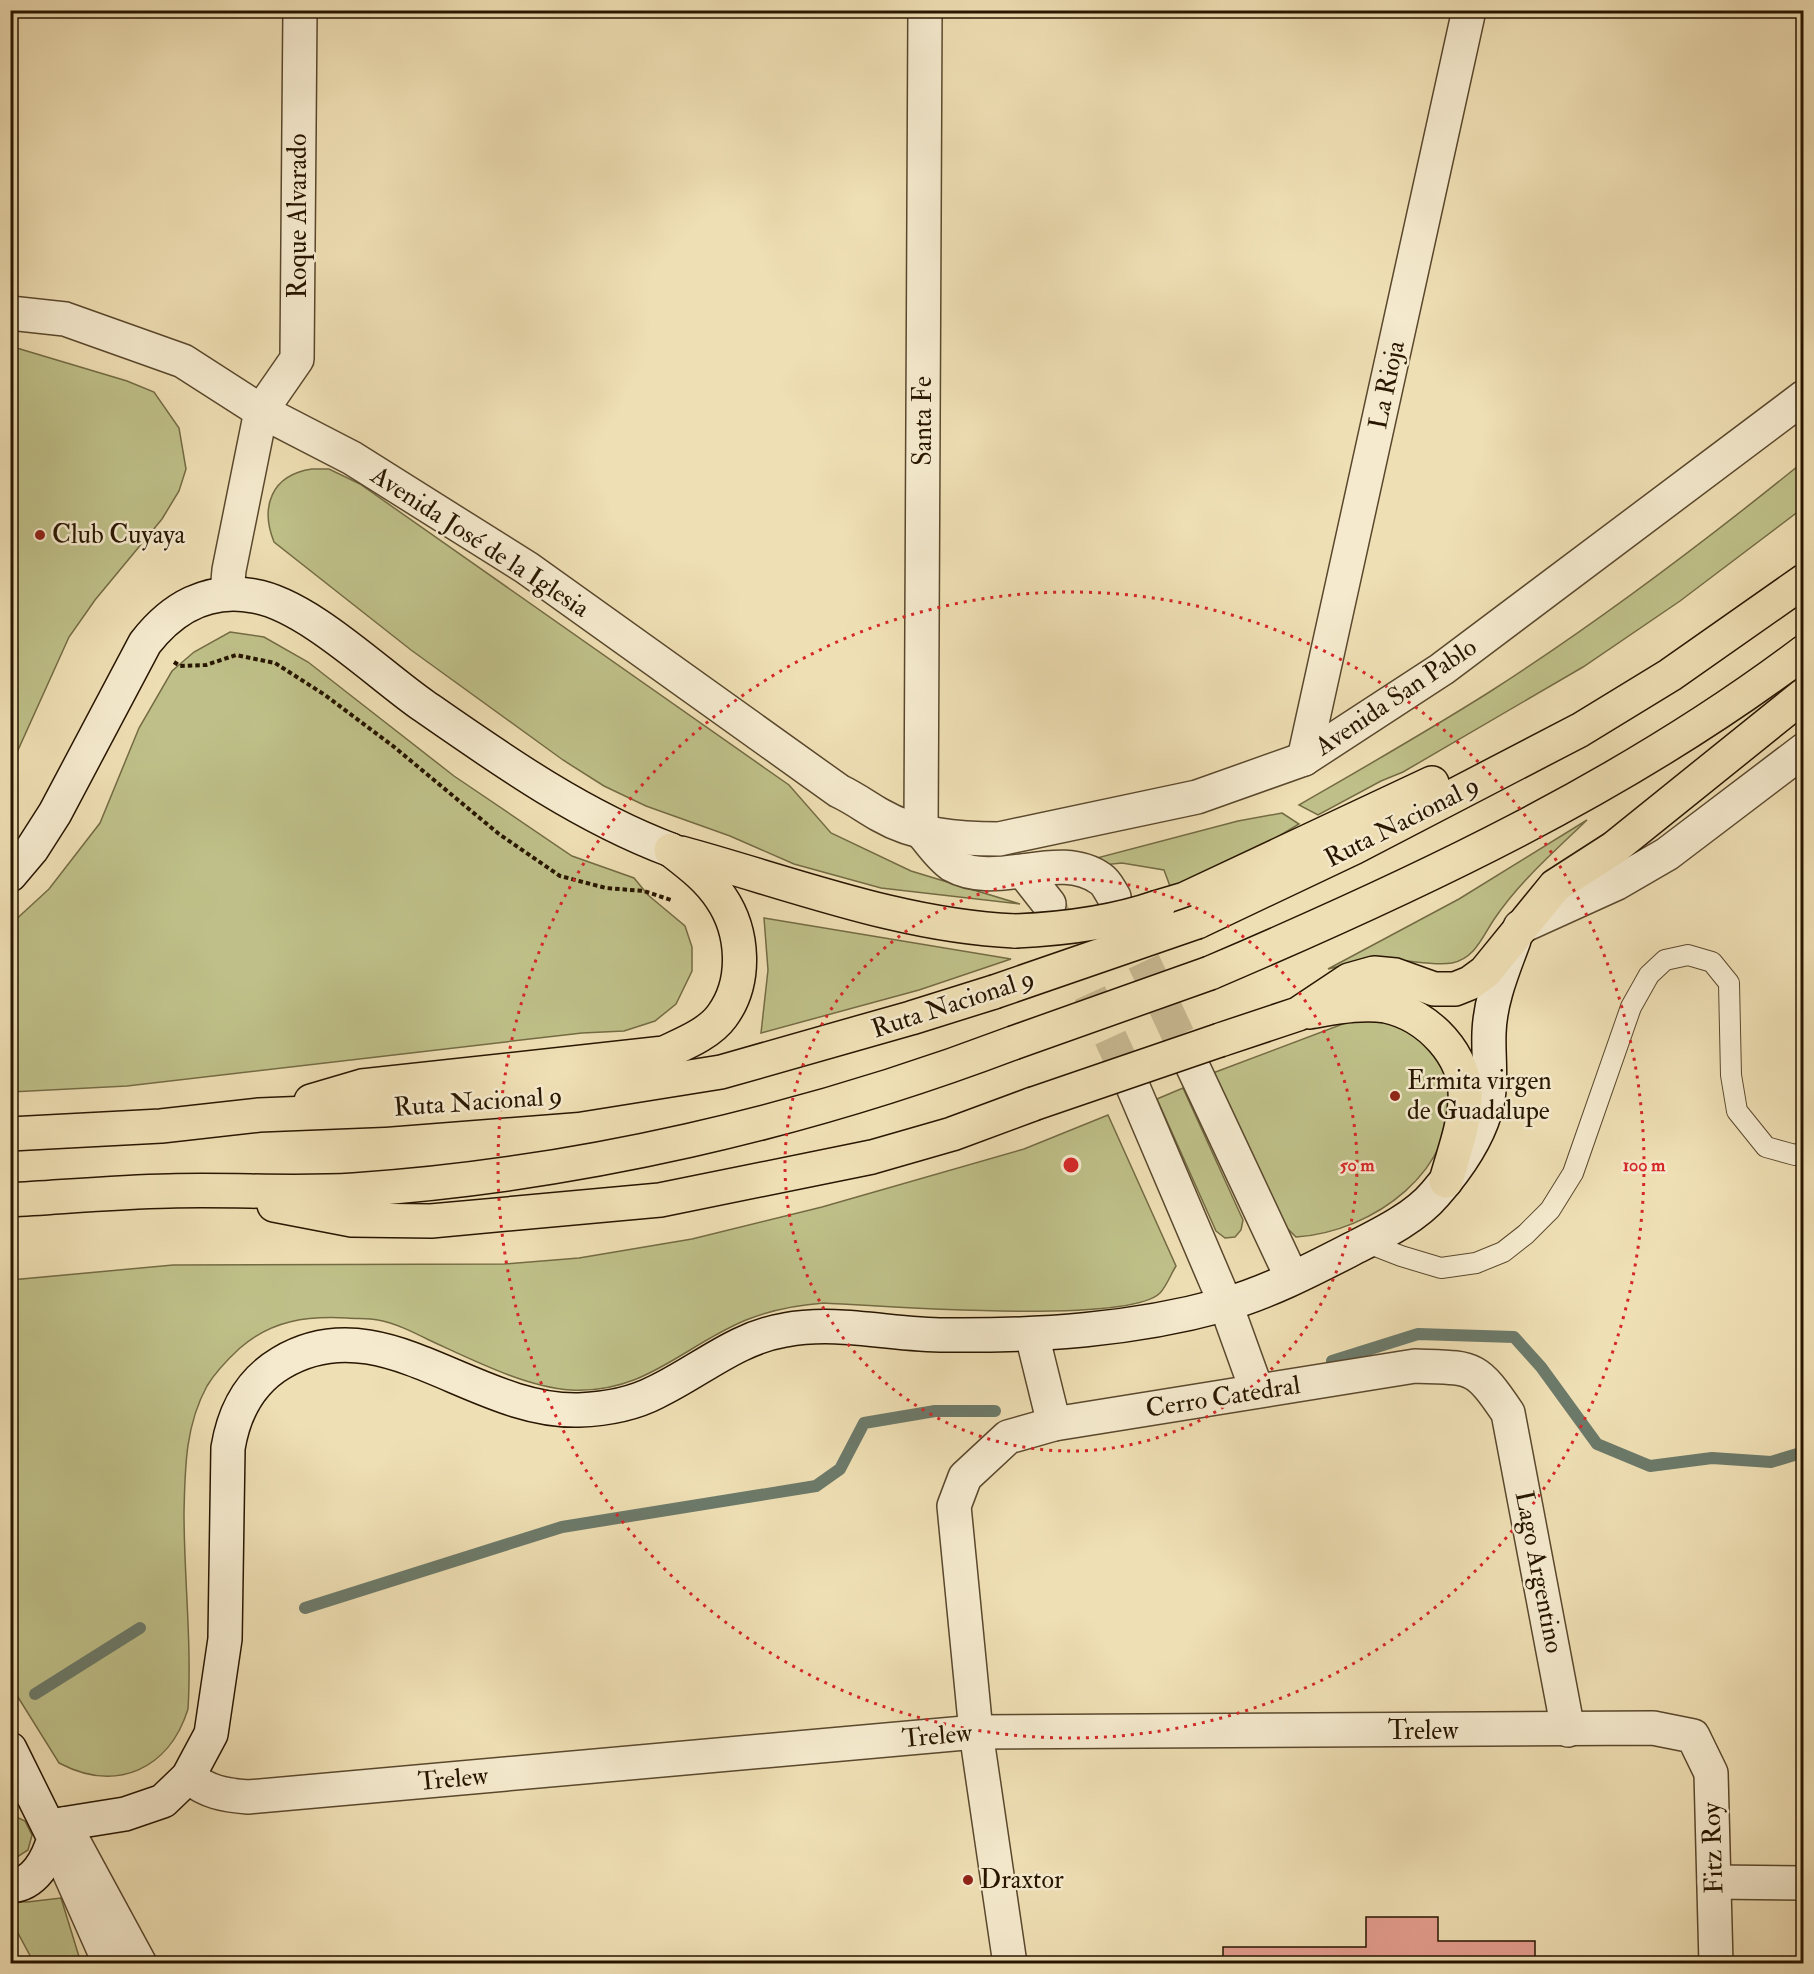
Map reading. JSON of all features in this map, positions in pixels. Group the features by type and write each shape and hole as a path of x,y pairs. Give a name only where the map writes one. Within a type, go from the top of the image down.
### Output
{"highway":[{"name":"Ruta Nacional 9","path":"10,1134 161,1126 259,1115 384,1110 577,1095 721,1072 900,1022 1197,922 1353,848 1580,730 1670,675 1803,581"},
{"path":"10,1200 170,1191 352,1190 484,1176 624,1154 919,1079 1013,1043 1210,974 1347,912 1542,818 1625,771 1803,652"},
{"path":"1298,1014 1349,980 1374,973 1395,975 1434,989 1455,989 1470,983 1485,972 1555,886 1614,848 1803,695"},
{"path":"671,850 868,908 978,929 1014,931 1051,929 1107,921 1185,899 1469,765 1580,730"},
{"path":"259,1115 362,1086 623,1060 664,1053 697,1038 721,1017 735,992 742,965 734,926 722,899 701,874 671,850"},
{"path":"205,1191 352,1220 431,1221 660,1200 872,1157 952,1134 1033,1104 1298,1014 1362,1004 1388,1007 1418,1019 1436,1032 1451,1050 1461,1071 1466,1099 1446,1181"}],"street":[{"name":"Roque Alvarado","path":"261,411 297,359 300,10"},
{"name":"Santa Fe","path":"921,831 925,10"},
{"name":"La Rioja","path":"1304,759 1469,10"},
{"name":"Avenida José de la Iglesia","path":"10,313 65,319 173,356 261,411 351,458 527,568 822,779 881,816 921,831"},
{"name":"Avenida San Pablo","path":"921,831 946,837 999,839 1197,797 1304,759 1442,669 1803,397"},
{"path":"227,593 229,570 261,411"},
{"path":"10,875 32,849 55,813 145,644 158,626 177,610 203,597 227,593 255,596 277,603 322,628 423,706 570,804 603,822 671,850"},
{"path":"52,1824 125,1814 163,1801 188,1777 211,1734 219,1694 225,1639 228,1448 232,1424 251,1388 274,1367 291,1357 336,1344 359,1344 383,1348 502,1398 537,1407 577,1410 612,1406 655,1393 732,1348 781,1330 813,1326 926,1335 1032,1335 1138,1324 1226,1305 1292,1278 1365,1242 1403,1220 1433,1198 1470,1147 1485,1112 1490,1076 1489,1030 1493,1003 1520,927 1617,883 1667,854 1803,750"},
{"path":"921,831 952,865 990,874 1068,868 1086,870 1103,880 1114,897"},
{"path":"1023,871 1049,904"},
{"path":"1191,1065 1292,1278"},
{"path":"1132,1087 1226,1305 1257,1391"},
{"path":"1032,1335 1054,1424"},
{"name":"Cerro Catedral","path":"976,1732 954,1506 965,1478 1008,1437 1054,1424 1416,1366 1462,1367 1485,1379 1508,1413"},
{"name":"Lago Argentino","path":"1508,1413 1568,1730"},
{"name":"Trelew","path":"188,1777 204,1789 219,1795 248,1797 976,1732 1653,1728 1693,1736"},
{"path":"976,1732 1010,1964"},
{"name":"Fitz Roy","path":"1693,1736 1711,1773 1716,1964"},
{"path":"10,1749 52,1824 140,1964"},
{"path":"10,1791 25,1796 52,1824 110,1964"},
{"path":"10,1886 18,1886 38,1873 52,1824"},
{"path":"1714,1882 1803,1883"}],"lane":[{"path":"1365,1242 1442,1268 1476,1263 1503,1252 1526,1234 1550,1210 1574,1173 1630,1007 1649,975 1665,960 1688,955 1712,962 1729,983 1731,1075 1737,1111 1766,1147 1795,1155 1803,1152"}],"path":[{"path":"145,644 180,666 206,665 236,655 275,663 325,695 393,747 499,834 560,876 606,888 644,891 675,902"}],"green space":[{"path":"10,346 127,381 154,392 179,428 186,469 179,491 162,519 95,600 69,637 14,759 11,773"},
{"path":"1803,462 1803,508 1680,601 1583,667 1403,772 1381,781 1318,815 1299,805 1491,691 1572,637 1650,581"},
{"path":"329,469 360,484 789,785 831,833 911,871 1020,904 881,888 794,864 730,836 646,806 604,786 563,760 411,650 274,542 268,517 272,495 287,478 298,472"},
{"path":"230,632 264,637 308,662 454,776 572,856 634,878 648,895 685,926 692,947 692,971 676,1004 655,1021 624,1031 582,1033 127,1086 11,1092 11,924 49,889 100,823 139,728 172,671 194,652"},
{"path":"1282,813 1299,824 1242,858 1171,889 1164,870 1122,863 1093,866 1093,859 1238,821"},
{"path":"1587,820 1527,879 1505,904 1478,945 1467,956 1452,963 1376,960 1328,969 1459,899"},
{"path":"764,918 1011,959 919,990 761,1033 768,970"},
{"path":"1356,1019 1382,1019 1427,1034 1443,1065 1449,1084 1449,1115 1441,1143 1426,1169 1406,1191 1381,1209 1354,1223 1325,1233 1296,1237 1283,1224 1213,1073"},
{"path":"1183,1088 1243,1220 1241,1230 1235,1237 1225,1238 1216,1231 1157,1099"},
{"path":"1108,1115 1176,1266 1160,1293 1139,1303 1054,1311 945,1310 824,1303 794,1307 746,1320 663,1366 621,1384 597,1389 571,1390 535,1384 517,1378 404,1328 378,1320 304,1319 265,1331 240,1348 214,1375 200,1401 190,1432 184,1513 189,1660 188,1709 179,1730 168,1747 154,1761 138,1770 120,1775 101,1776 80,1772 59,1763 11,1686 11,1280 173,1265 504,1264 579,1258 692,1239 822,1207 1024,1149"},
{"path":"10,1814 25,1821 32,1835 28,1850 11,1861"},
{"path":"61,1898 81,1963 34,1963 11,1920 10,1901 27,1902"}],"building":[{"path":"1366,1917 1438,1917 1438,1941 1535,1941 1535,1964 1223,1964 1223,1947 1366,1947"}],"waterway":[{"path":"1332,1361 1418,1334 1514,1337 1541,1367 1597,1444 1650,1466 1712,1458 1771,1462 1804,1452"},
{"path":"305,1608 562,1527 816,1486 840,1469 864,1423 935,1411 995,1411"},
{"path":"35,1694 140,1628"}],"tunnel":[{"path":"1049,904 1133,1087"},
{"path":"1123,917 1192,1065"}],"place":[{"name":"Club Cuyaya","path":"40,535"},
{"name":"Ermita virgen de Guadalupe","path":"1395,1096"},
{"name":"Draxtor","path":"968,1880"}]}
